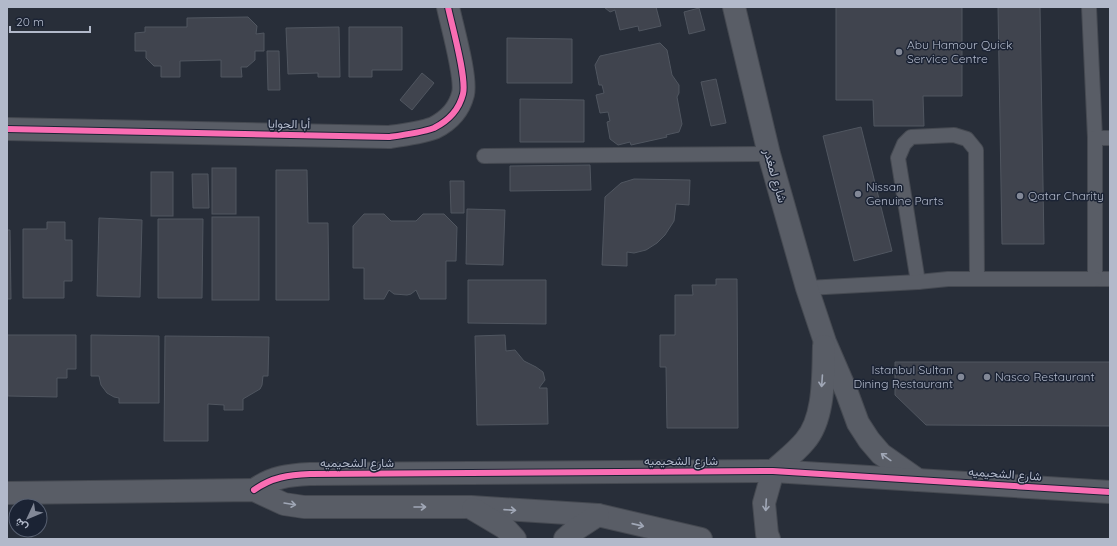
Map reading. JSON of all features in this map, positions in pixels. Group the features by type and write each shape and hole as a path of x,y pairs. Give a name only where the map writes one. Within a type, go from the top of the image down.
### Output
{"street":[{"name":"أبا الحوايا","path":"7,129 389,137 412,134 434,128 450,118 457,109 463,94 463,79 448,7"},
{"name":"شارع لمغدر","path":"734,7 769,154 807,288 825,342 858,423 881,454 918,480"},
{"name":"شارع لمغدر","path":"773,471 805,441 818,416 822,389 825,342"},
{"name":"شارع الشحيميه","path":"254,490 263,483 274,479 290,475 310,474 773,471 1110,492"},
{"path":"769,539 767,534 764,503 773,471"},
{"name":"شارع الشحيميه","path":"7,493 254,490 284,504 304,506 471,507 598,515 701,539"},
{"path":"471,507 505,528 515,539"},
{"path":"565,539 575,530 598,515"}],"lane":[{"path":"1089,7 1095,138 1095,279"},
{"path":"918,282 898,158 904,144 911,137 954,135 967,139 976,150 977,278"},
{"path":"1095,138 1110,138"},
{"path":"484,156 769,154"},
{"path":"807,288 977,278 1110,279"}],"building":[{"path":"604,7 656,7 661,26 639,31 638,26 620,30 615,10 610,12"},
{"name":"Abu Hamour Quick Service Centre","path":"836,7 962,7 962,96 923,96 924,126 874,126 873,100 836,100"},
{"path":"998,7 1040,7 1044,244 1002,244"},
{"path":"699,8 705,30 689,34 684,12"},
{"path":"248,17 257,26 256,34 264,33 264,51 255,51 255,60 247,67 241,67 242,77 221,77 221,60 180,61 180,77 161,77 161,66 154,66 146,58 146,51 135,51 135,33 145,32 145,27 187,27 187,18"},
{"path":"339,27 340,77 318,77 318,73 288,74 286,28"},
{"path":"349,27 402,27 402,70 372,70 372,77 349,77"},
{"path":"507,38 572,39 572,83 507,83"},
{"path":"660,43 667,50 672,75 679,85 679,93 677,97 682,124 679,132 666,135 667,137 631,145 630,142 618,145 610,139 607,122 610,121 608,112 600,113 596,95 604,93 602,85 599,85 595,65 600,56"},
{"path":"267,51 279,51 280,90 268,90"},
{"path":"422,73 434,83 412,110 400,100"},
{"path":"716,79 726,123 711,126 701,82"},
{"path":"520,99 584,100 584,142 520,142"},
{"name":"Nissan Genuine Parts","path":"861,127 892,251 854,261 823,136"},
{"path":"590,165 591,190 510,191 510,166"},
{"path":"212,168 236,168 236,214 212,214"},
{"path":"276,170 307,170 308,223 328,223 329,300 276,300"},
{"path":"151,172 173,172 173,216 151,216"},
{"path":"192,174 208,174 209,208 193,208"},
{"path":"634,179 690,180 689,205 676,204 674,221 665,235 657,243 646,250 634,253 627,252 627,266 602,265 605,197 621,183"},
{"path":"450,181 464,181 464,213 451,213"},
{"path":"467,209 505,210 503,265 466,264"},
{"path":"364,214 384,214 391,221 416,221 423,214 444,214 457,227 456,261 446,261 446,299 420,299 416,290 407,295 394,294 389,290 384,299 364,299 364,268 353,268 353,226"},
{"path":"212,217 259,217 259,300 212,300"},
{"path":"99,218 142,220 140,297 97,296"},
{"path":"158,219 203,219 202,298 158,298"},
{"path":"47,222 65,222 65,240 72,240 72,281 64,281 64,298 23,298 23,229 47,229"},
{"path":"7,230 10,230 11,299 7,299"},
{"path":"716,279 737,279 738,428 667,428 666,367 660,367 660,335 675,335 675,295 693,295 692,285 716,285"},
{"path":"468,280 546,280 546,324 468,323"},
{"path":"7,335 76,335 76,369 67,369 67,378 57,378 57,397 8,396"},
{"path":"91,335 159,336 159,403 119,403 119,398 107,393 101,385 99,376 91,376"},
{"path":"505,335 506,351 515,350 524,361 543,372 545,380 539,388 547,388 548,424 477,425 475,336"},
{"path":"165,336 269,337 268,376 263,376 260,389 243,399 243,410 224,410 224,405 208,404 208,441 164,441"},
{"path":"895,362 1110,362 1110,426 926,425 895,395"}],"cycle path":[{"path":"7,129 389,137 429,130 439,125 456,110 463,94 464,86 461,64 448,7"},
{"path":"254,490 274,479 310,474 773,471 1110,492"}],"place":[{"name":"Abu Hamour Quick Service Centre","path":"899,52"},
{"name":"Nissan Genuine Parts","path":"858,194"},
{"name":"Qatar Charity","path":"1020,196"},
{"name":"Istanbul Sultan Dining Restaurant","path":"961,377"},
{"name":"Nasco Restaurant","path":"987,377"}]}
